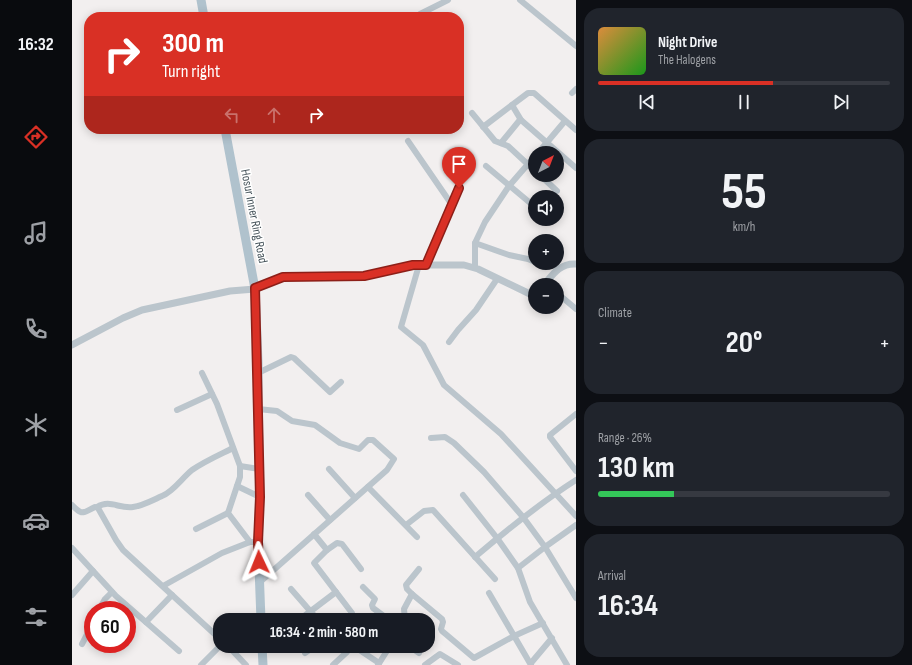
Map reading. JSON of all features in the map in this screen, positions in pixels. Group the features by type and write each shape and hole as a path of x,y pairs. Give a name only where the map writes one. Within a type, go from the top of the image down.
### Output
{"main road":[{"path":"201,0 203,12"},
{"name":"Hosur Inner Ring Road","path":"226,134 255,288 260,497 254,542 260,582 261,613"},
{"path":"262,653 263,665"}],"street":[{"path":"424,12 448,0"},
{"path":"520,0 576,46"},
{"path":"483,127 531,92 576,130"},
{"path":"512,105 521,120 576,168"},
{"path":"472,113 495,140 508,146 528,164 510,186 485,222 476,243 475,268"},
{"path":"501,143 521,120"},
{"path":"544,146 565,121"},
{"path":"408,141 452,205"},
{"path":"486,166 528,201"},
{"path":"547,182 556,190"},
{"path":"426,265 459,188"},
{"path":"476,243 509,255 528,259"},
{"path":"550,278 562,266 576,264"},
{"path":"72,345 123,318 142,310 230,290 255,288 283,277 364,276 413,265 464,265 475,268 528,293"},
{"path":"419,265 401,326 423,345 444,385 500,434 576,516"},
{"path":"449,342 476,310 497,279"},
{"path":"564,299 576,309"},
{"path":"258,373 291,357 294,358 330,392 341,382"},
{"path":"196,529 228,513 240,477 240,466 212,394 202,373"},
{"path":"177,410 212,394"},
{"path":"258,409 277,411 292,422 315,425 340,443 356,449 359,449 368,440 372,440 394,459 387,470 260,582"},
{"path":"576,414 550,435 550,437 576,471"},
{"path":"431,438 445,438 454,443 484,472 523,517 545,547 576,598"},
{"path":"72,516 105,503 133,508 163,496 168,493 180,480 204,463 233,448"},
{"path":"240,466 259,469"},
{"path":"329,470 355,498"},
{"path":"475,557 523,517 576,480"},
{"path":"238,486 260,497"},
{"path":"368,487 417,537"},
{"path":"308,495 330,520"},
{"path":"463,495 497,538 518,568 530,602 567,665"},
{"path":"72,505 79,513"},
{"path":"97,507 123,550 213,633"},
{"path":"406,525 424,511 433,510 495,579"},
{"path":"163,586 222,552 254,542 228,513"},
{"path":"518,568 576,525"},
{"path":"314,534 327,550"},
{"path":"352,613 314,564 327,550 339,543 361,569"},
{"path":"72,549 112,592 179,651"},
{"path":"419,569 406,585 407,589 442,619 442,631 474,658"},
{"path":"72,595 93,571"},
{"path":"364,587 375,599 372,605 373,608 380,613"},
{"path":"291,589 310,612 336,592"},
{"path":"104,601 112,592"},
{"path":"489,593 531,664 552,638"},
{"path":"404,613 404,610 412,594"},
{"path":"146,622 172,595"},
{"path":"470,665 474,658 514,636 543,623"},
{"path":"82,644 84,640"},
{"path":"201,665 213,653"},
{"path":"234,653 243,664"},
{"path":"333,665 346,653"},
{"path":"363,653 378,664 385,653"},
{"path":"425,665 440,654 458,665"}],"route":[{"path":"259,562 258,542 260,497 258,363 255,288 283,277 364,276 413,265 426,265 459,188"}]}
